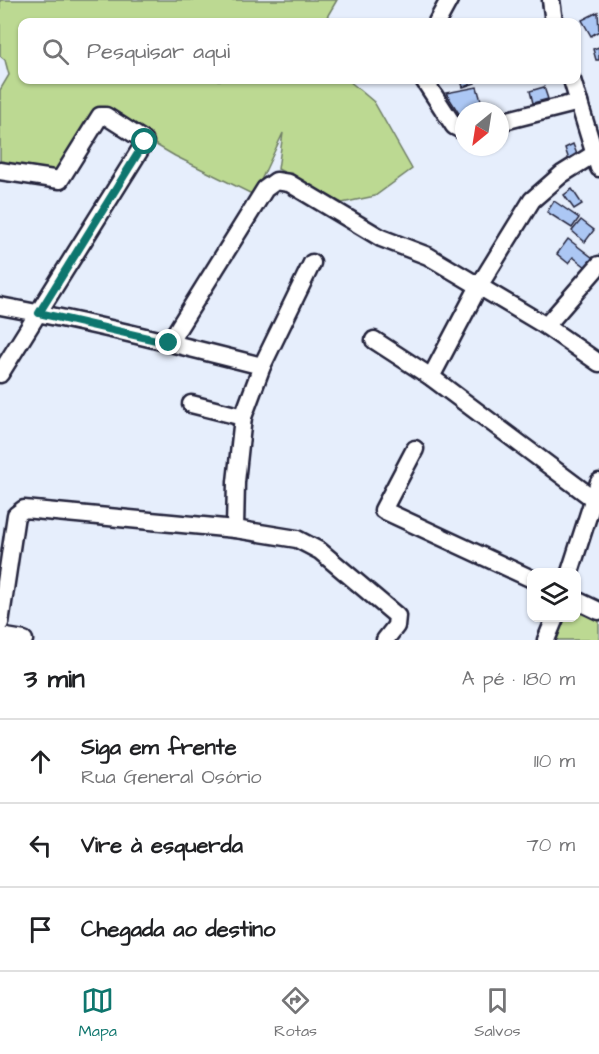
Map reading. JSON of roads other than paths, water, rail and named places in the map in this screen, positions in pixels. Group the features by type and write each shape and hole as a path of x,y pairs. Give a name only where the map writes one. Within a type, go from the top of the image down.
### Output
{"street":[{"path":"439,18 449,0"},
{"path":"551,0 553,18"},
{"path":"427,84 455,127"},
{"path":"431,377 479,286 532,200 562,174 596,161 573,84"},
{"path":"509,120 579,102"},
{"path":"0,171 60,180 100,116 106,116 145,142 0,374"},
{"path":"169,343 265,189 276,181 289,183 381,238 428,256 546,326 599,363"},
{"path":"235,529 236,482 243,417 262,366 312,263"},
{"path":"546,326 599,265"},
{"path":"0,306 39,313 262,366"},
{"path":"374,340 431,377 596,501"},
{"path":"191,404 243,417"},
{"path":"415,449 383,510 527,577"},
{"path":"572,568 596,501 599,482"},
{"path":"0,623 16,515 24,509 235,529 297,539 320,551 397,616 396,626 385,640"},
{"path":"581,602 599,610"},
{"path":"546,640 553,622"},
{"path":"0,636 24,640"}]}
